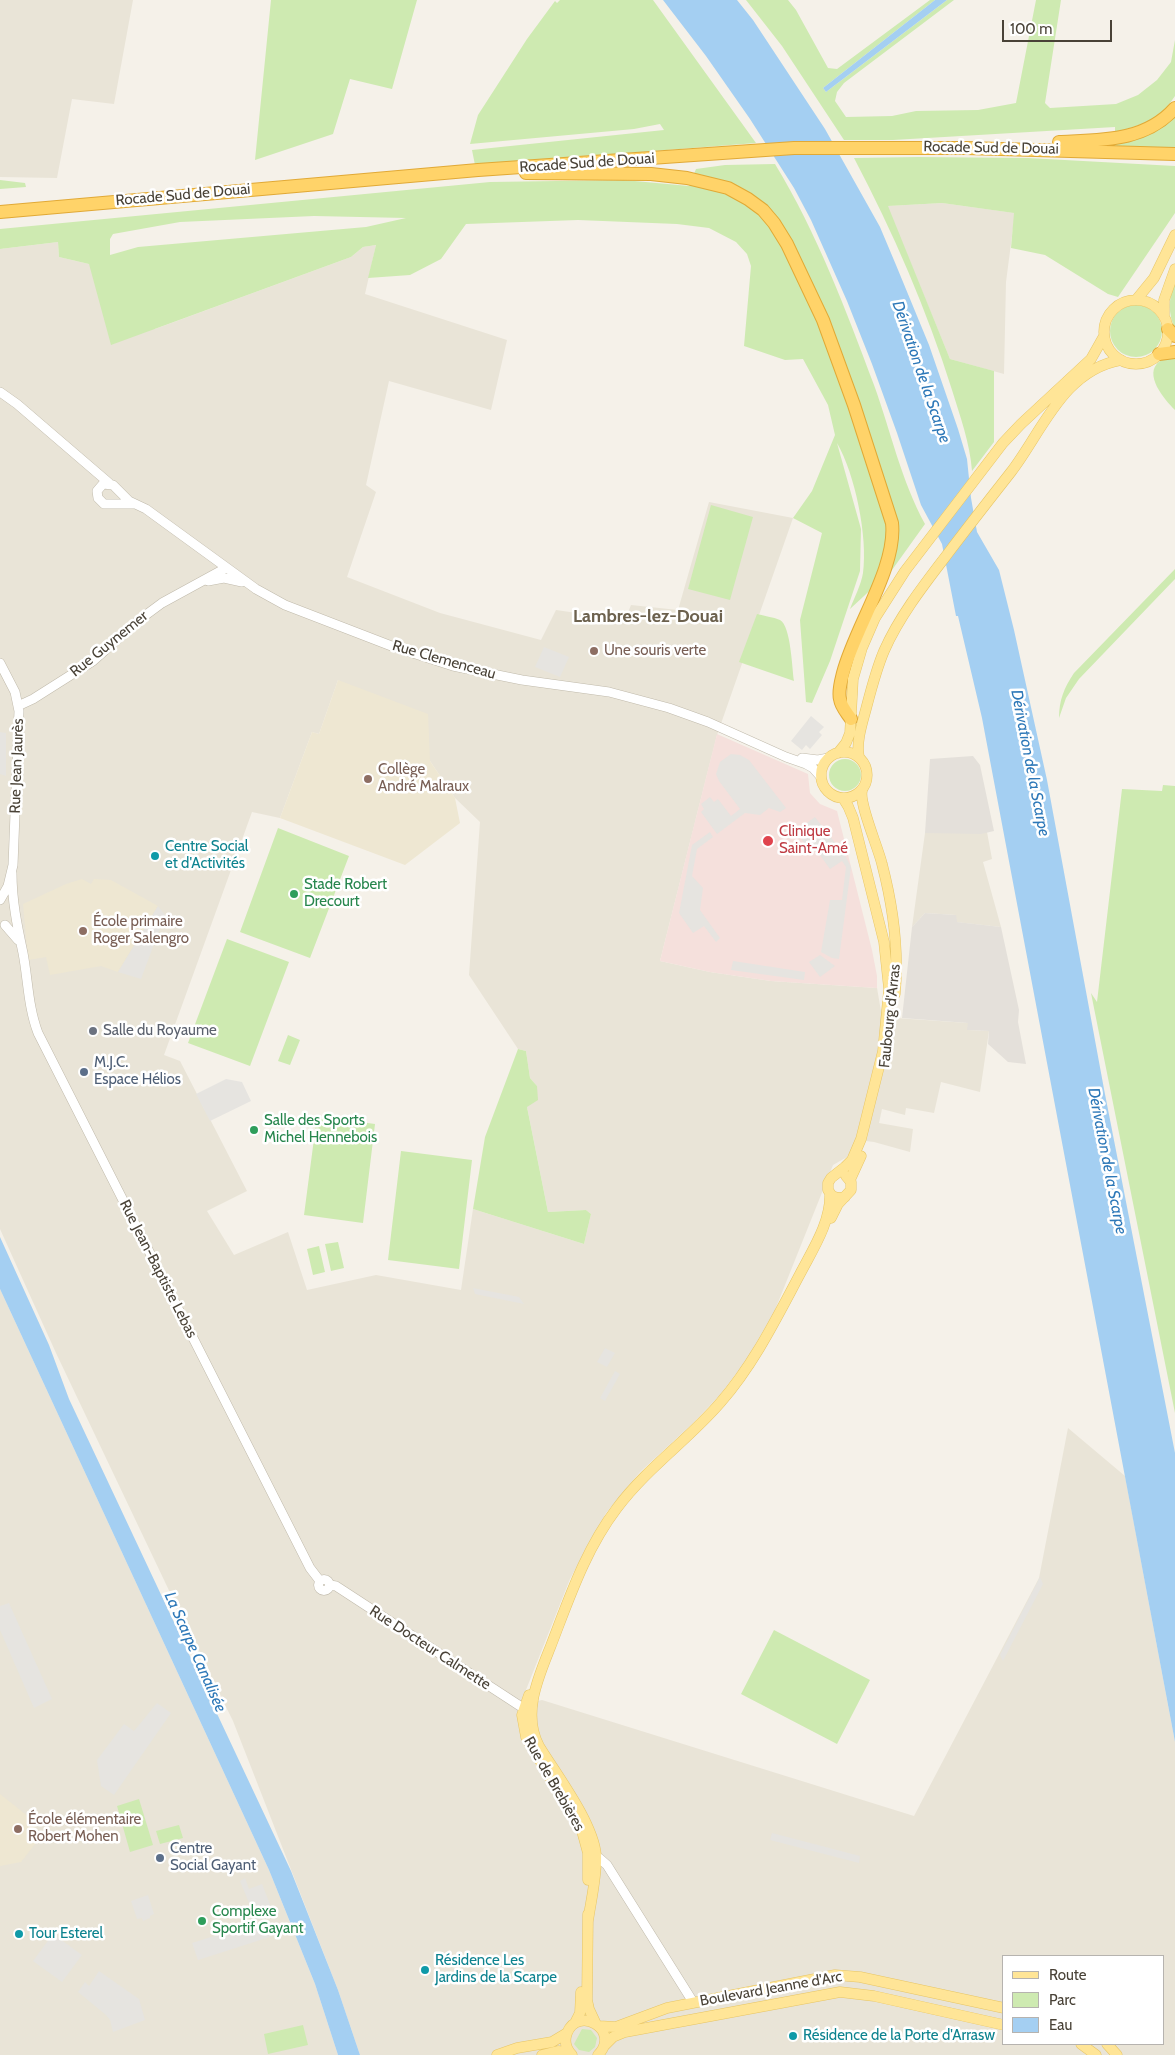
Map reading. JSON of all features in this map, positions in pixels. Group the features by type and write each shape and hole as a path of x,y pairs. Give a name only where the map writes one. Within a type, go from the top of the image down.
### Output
{"highway":[{"path":"966,148 1124,137 1148,130 1164,119 1175,108"},
{"name":"Rocade Sud de Douai","path":"0,212 477,172 757,154 966,148 1175,154"},
{"name":"Rocade Sud de Douai","path":"855,150 1175,160"},
{"name":"Rocade Sud de Douai","path":"477,172 513,173 757,154"},
{"path":"513,173 651,174 702,180 728,188 748,199 763,210 781,233 812,294 840,365 892,523 892,542 888,563 849,653 840,685 840,701 851,719"},
{"name":"Rocade Sud de Douai","path":"0,218 432,176"},
{"path":"1160,354 1175,352"}],"main road":[{"path":"1136,300 1154,278 1175,235"},
{"path":"1164,315 1164,300 1175,269"},
{"path":"833,755 850,752 860,757 865,764 868,773 867,782 862,790 854,796 835,797 823,785 821,777 822,766 849,738 853,679 865,639 890,592 984,466 1017,428 1091,359 1104,336 1105,324 1111,312 1121,304 1136,300 1152,304 1164,315 1172,333 1160,354 1150,361 1141,364 1131,364 1122,360 1110,350 1104,336"},
{"path":"860,757 859,744 862,725 875,677 884,650 907,610 1017,464 1048,413 1063,396 1093,371 1122,360"},
{"name":"Faubourg d'Arras","path":"850,1180 870,1130 888,1060 897,975 895,942 887,886 877,847 862,803 862,790"},
{"name":"Faubourg d'Arras","path":"835,1175 852,1160 862,1139 884,1044 889,988 886,951 872,890 853,818 843,798"},
{"path":"528,1708 579,1574 598,1536 640,1480 709,1415 738,1381 761,1346 817,1243 838,1204 851,1190 850,1180 844,1175 835,1175 828,1182 830,1193 826,1219 817,1243"},
{"path":"830,1193 838,1198 845,1197"},
{"name":"Rue de Brebières","path":"528,1708 537,1742 584,1820 592,1840 586,1974 587,2003 604,2035 601,2050"},
{"name":"Rue de Brebières","path":"575,2023 580,2013 581,1990 586,1974"},
{"name":"Boulevard Jeanne d'Arc","path":"575,2023 586,2020 598,2025 619,2026 654,2012 693,2002 831,1975 860,1977 1002,2008"},
{"name":"Boulevard Jeanne d'Arc","path":"601,2050 615,2036 626,2032 840,1992 874,1996 1002,2025"},
{"path":"497,2055 518,2048 552,2042 567,2033 575,2023"},
{"path":"567,2033 566,2043 571,2054"},
{"path":"1082,2045 1096,2055"},
{"path":"1109,2045 1117,2055"},
{"path":"542,2055 558,2051 571,2054"}],"street":[{"path":"0,392 17,404 83,462 114,486 117,491 117,498 111,504 104,504 99,501 92,472 83,462"},
{"path":"97,490 102,484 109,483"},
{"name":"Rue Clemenceau","path":"117,491 134,504 146,509 252,586 285,605 426,658 500,676 627,696 702,719 779,754 809,765 821,777"},
{"name":"Rue Clemenceau","path":"111,504 134,504"},
{"path":"204,580 214,568 212,558"},
{"path":"219,578 226,574 227,568"},
{"name":"Rue Guynemer","path":"18,706 34,699 83,668 156,607 174,595 227,568"},
{"name":"Rue Guynemer","path":"204,580 219,578 234,580 252,586"},
{"name":"Rue Jean Jaurès","path":"0,663 14,688 18,706 12,873 16,916"},
{"name":"Rue Clemenceau","path":"779,754 814,760 833,755"},
{"name":"Rue Jean Jaurès","path":"0,900 8,886 12,873"},
{"path":"0,900 8,900 14,904"},
{"path":"2,925 11,922 16,916"},
{"name":"Rue Jean-Baptiste Lebas","path":"16,916 32,1010 38,1033 310,1568 320,1581"},
{"name":"Rue Jean-Baptiste Lebas","path":"2,925 14,934 21,947"},
{"name":"Rue Docteur Calmette","path":"320,1581 318,1586 322,1591 327,1590 330,1585 336,1586 528,1708"},
{"path":"592,1859 602,1859 607,1864 693,2002"}],"shaded area":[{"path":"0,0 133,0 114,104 72,99 57,178 0,177"},
{"path":"942,203 1015,213 1006,282 1004,374 950,359 887,206"},
{"path":"58,242 59,257 89,264 155,329 351,257 363,247 376,245 365,294 507,340 491,410 389,381 366,485 376,492 347,577 440,613 541,640 556,610 625,620 631,605 678,610 709,502 793,518 717,735 660,961 710,972 771,981 877,988 882,1017 968,1023 968,1030 989,1031 980,1092 941,1082 934,1113 906,1108 905,1115 882,1109 879,1123 913,1129 910,1152 874,1142 857,1140 847,1157 833,1165 775,1310 747,1359 720,1395 640,1472 606,1513 570,1579 520,1705 542,1700 914,1816 1039,1578 1068,1428 1125,1476 1175,1742 1175,2055 360,2055 338,1990 233,1721 56,1353 0,1229 0,249","holes":["338,680 430,761 455,798 480,822 469,975 518,1049 526,1051 530,1078 537,1086 527,1107 548,1212 586,1210 591,1214 584,1244 473,1209 461,1290 376,1275 307,1290 288,1232 234,1255 207,1211 247,1191 180,1061 164,1055 252,812 280,818 312,732 319,734"]},
{"path":"544,647 569,657 560,677 535,667"},
{"name":"Collège André Malraux","path":"338,680 428,714 430,761 455,798 460,823 405,865 280,818 312,732 319,734"},
{"path":"811,716 824,727 819,732 822,735 810,749 806,745 802,750 791,741"},
{"path":"0,732 6,733 6,776 0,774"},
{"name":"Clinique Saint-Amé","path":"717,734 808,774 810,793 820,804 837,811 872,950 877,976 877,988 771,981 710,972 660,961"},
{"path":"731,754 740,755 749,760 786,808 780,812 769,808 760,815 745,813 717,834 701,812 704,809 701,804 710,797 714,802 718,799 731,816 740,809 716,774 720,762"},
{"path":"973,756 980,765 994,831 981,834 925,833 930,759"},
{"path":"815,817 846,857 851,867 839,959 832,958 821,952 830,900 842,900 846,867 842,861 830,869 815,848 810,851 796,831"},
{"path":"710,832 713,837 697,849 692,876 703,888 700,910 720,938 716,942 704,926 693,933 679,913 692,845"},
{"path":"987,832 992,859 983,862 1001,927 956,922 956,915 925,913 912,927 925,833"},
{"name":"École primaire Roger Salengro","path":"82,879 91,884 94,879 111,880 158,906 118,972 101,966 50,975 46,957 28,960 23,904 66,884"},
{"path":"158,906 165,915 141,979 118,972"},
{"path":"925,913 956,915 957,922 1001,927 1019,1010 1018,1022 1026,1064 1008,1062 988,1044 989,1031 967,1030 968,1023 902,1018 912,927"},
{"path":"820,955 835,966 820,977 809,962"},
{"path":"733,961 805,972 804,980 731,970"},
{"path":"226,1079 242,1082 251,1101 210,1121 196,1094"},
{"path":"473,1288 519,1297 524,1304 475,1294"},
{"path":"0,1289 269,1870 315,1984 338,2055 0,2055"},
{"path":"605,1348 615,1353 607,1367 597,1362"},
{"path":"615,1371 620,1374 605,1401 600,1398"},
{"path":"1040,1577 1043,1584 1003,1661 1000,1655"},
{"path":"9,1603 52,1699 34,1708 0,1630 0,1606"},
{"path":"157,1703 171,1713 114,1795 101,1786 97,1760 124,1724 134,1731"},
{"name":"École élémentaire Robert Mohen","path":"0,1794 34,1821 36,1843 21,1862 0,1866"},
{"path":"772,1833 860,1856 859,1863 770,1840"},
{"path":"245,1878 249,1889 262,1884 275,1917 256,1920 240,1881"},
{"path":"148,1895 154,1914 143,1921 142,1918 137,1919 131,1901"},
{"path":"259,1922 262,1933 274,1929 276,1935 198,1960 192,1943"},
{"path":"53,1934 82,1955 62,1982 33,1961"},
{"path":"99,1971 139,1999 145,2020 113,2032 110,2020 106,2015 78,1992 85,1982 89,1986"}],"green space":[{"path":"271,0 417,0 392,89 350,79 333,134 255,160"},
{"path":"560,0 653,0 756,143 475,165 472,150 664,130 660,124 634,129 470,144 478,115 527,39 555,1 557,3"},
{"path":"746,0 788,0 796,10 828,68 837,69 930,0 935,0 823,88 826,92 947,0 954,0 844,83 837,92 835,101 846,117 892,116 916,111 978,110 1016,103 1036,0 1061,0 1045,103 1050,108 1116,104 1138,95 1157,80 1171,62 1175,40 1175,96 1165,110 1151,121 1115,133 1115,127 893,140 844,140 782,46"},
{"path":"1175,114 1175,149 1093,147"},
{"path":"854,158 1028,158 1175,166 1175,213 1118,297 1108,294 1045,255 1011,248 1014,213 942,203 888,206 950,359 994,371 994,442 972,471 964,430 932,330 896,243"},
{"path":"775,164 790,190 817,244 841,300 874,385 909,490 925,524 892,570 850,609 863,573 864,542 859,506 849,471 837,443 861,529 860,571 830,661 812,703 806,702 800,620 822,533 793,518 812,491 835,435 828,405 803,359 785,360 744,346 751,266 747,254 736,242 709,228 677,224 578,220 466,224 441,259 410,275 368,278 376,245 363,247 351,257 111,345 89,264 59,257 58,242 0,249 0,229 490,182 624,180 689,186 696,169 725,165","holes":["314,216 406,218 366,227 138,247 110,255 110,239 113,234 180,222"]},
{"path":"0,180 25,183 26,187 0,189"},
{"path":"1175,282 1175,330 1170,306"},
{"path":"1131,305 1141,305 1150,309 1158,317 1162,331 1158,345 1150,353 1141,357 1131,357 1122,353 1114,345 1110,336 1110,326 1114,317 1122,309"},
{"path":"1175,356 1175,410 1161,394 1154,380 1153,373 1155,366 1160,361"},
{"path":"711,505 753,517 730,600 688,589"},
{"path":"1175,569 1175,579 1079,679 1066,698 1059,718 1063,694 1074,673"},
{"path":"757,614 780,620 784,624 789,639 794,681 739,662"},
{"path":"845,759 851,760 856,764 860,769 860,781 856,786 851,790 845,791 839,790 834,786 830,781 829,775 830,769 834,764 839,760"},
{"path":"1163,785 1175,786 1175,1413 1091,993 1097,1002 1122,789 1162,791"},
{"name":"Stade Robert Drecourt","path":"278,828 349,856 310,958 240,932"},
{"path":"227,939 289,962 250,1066 188,1043"},
{"path":"288,1035 300,1040 290,1065 278,1061"},
{"path":"518,1049 526,1051 530,1078 537,1086 538,1100 527,1107 548,1212 586,1210 591,1214 584,1244 473,1209 485,1137"},
{"path":"317,1116 375,1124 363,1223 304,1215"},
{"path":"401,1151 472,1160 459,1269 388,1260"},
{"path":"338,1242 344,1268 331,1271 325,1244"},
{"path":"319,1246 325,1272 313,1275 307,1249"},
{"path":"774,1630 870,1680 837,1744 741,1694"},
{"path":"139,1799 153,1845 130,1852 117,1806"},
{"path":"179,1825 183,1838 160,1844 156,1831"},
{"path":"303,2025 308,2045 268,2054 264,2034"},
{"path":"582,2029 591,2030 597,2038 595,2047 589,2052 579,2050 574,2044"}],"water":[{"name":"Dérivation de la Scarpe","path":"663,0 737,0 753,20 825,129 880,227 929,345 967,459 977,532 999,570 1047,780 1104,1089 1175,1453 1175,1742 982,718 958,616 956,616 942,544 921,505 872,364 847,301 811,220 794,188 750,119 706,56"},
{"path":"935,0 947,0 826,92 823,88"},
{"path":"0,1237 49,1345 69,1399 291,1871 338,1990 360,2055 338,2055 315,1984 269,1870 0,1289"}],"place":[{"name":"Une souris verte","path":"594,651"},
{"name":"Collège André Malraux","path":"368,779"},
{"name":"Clinique Saint-Amé","path":"768,841"},
{"name":"Centre Social et d'Activités","path":"155,856"},
{"name":"Stade Robert Drecourt","path":"294,894"},
{"name":"École primaire Roger Salengro","path":"83,931"},
{"name":"Salle du Royaume","path":"93,1031"},
{"name":"M.J.C. Espace Hélios","path":"84,1072"},
{"name":"Salle des Sports Michel Hennebois","path":"254,1130"},
{"name":"École élémentaire Robert Mohen","path":"18,1829"},
{"name":"Centre Social Gayant","path":"160,1858"},
{"name":"Complexe Sportif Gayant","path":"202,1921"},
{"name":"Tour Esterel","path":"19,1934"},
{"name":"Résidence Les Jardins de la Scarpe","path":"425,1970"},
{"name":"Résidence de la Porte d'Arrasw","path":"793,2036"}],"district":[{"name":"Lambres-lez-Douai","path":"648,617"}],"water label":[{"name":"La Scarpe Canalisée","path":"195,1652"}]}
